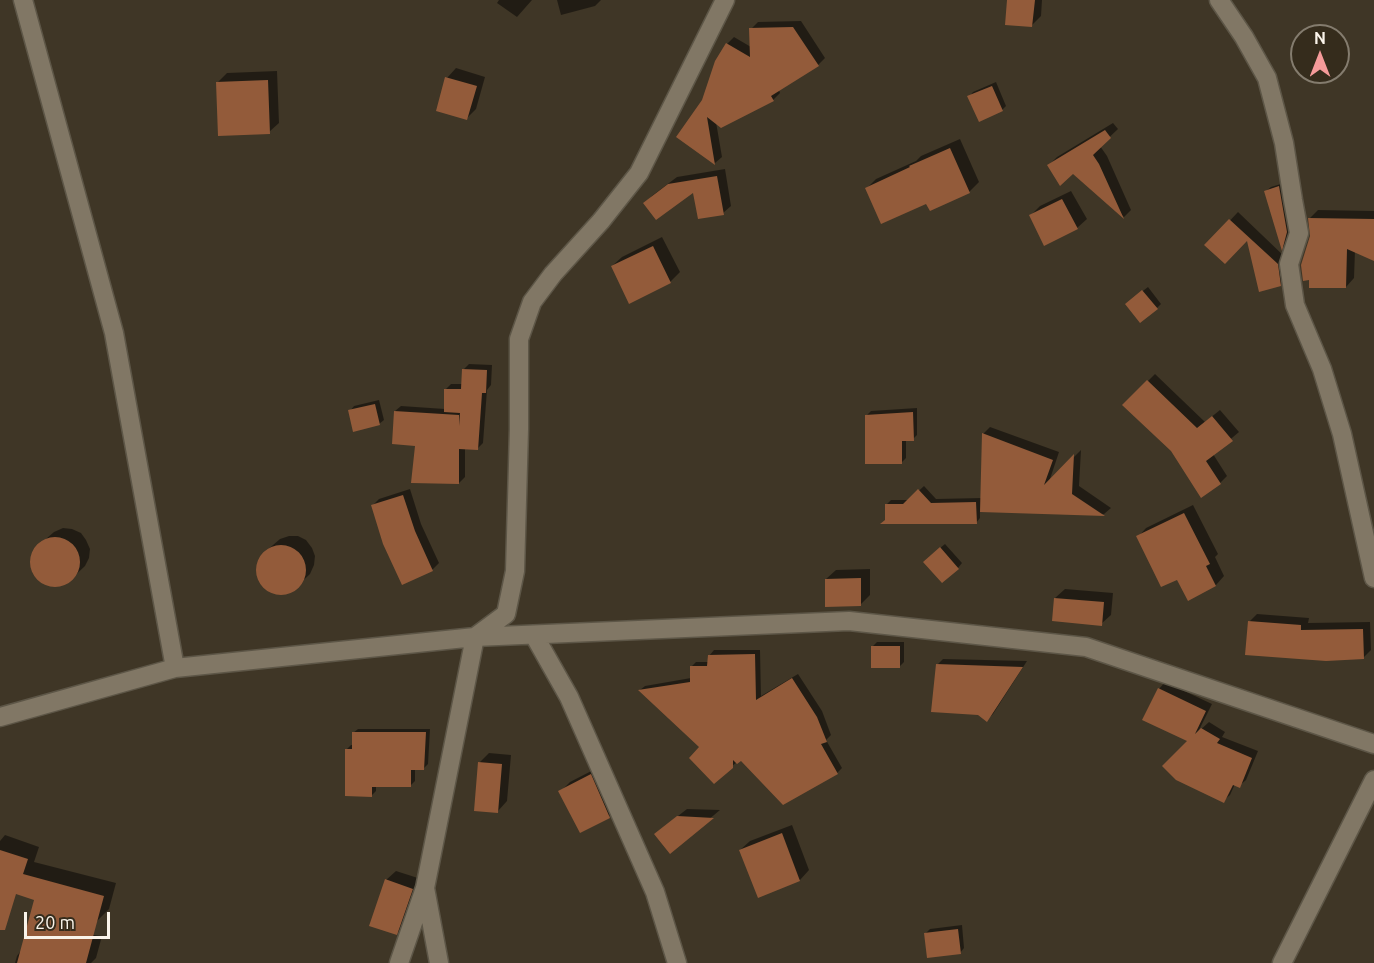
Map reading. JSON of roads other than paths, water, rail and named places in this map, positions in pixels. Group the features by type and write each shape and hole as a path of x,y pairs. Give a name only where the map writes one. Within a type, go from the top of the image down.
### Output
{"street":[{"path":"23,0 114,333 175,668"},
{"path":"399,963 425,888 475,637 506,614 515,571 519,339 532,302 639,173 725,0"},
{"path":"1219,0 1244,37 1267,78 1284,143 1299,233 1288,264 1295,305 1322,369 1342,434 1374,578"},
{"path":"0,717 175,668 475,637 849,621 1086,647 1374,744"},
{"path":"534,635 569,697 655,892 677,963"},
{"path":"1282,963 1374,780"},
{"path":"425,888 440,963"}]}
